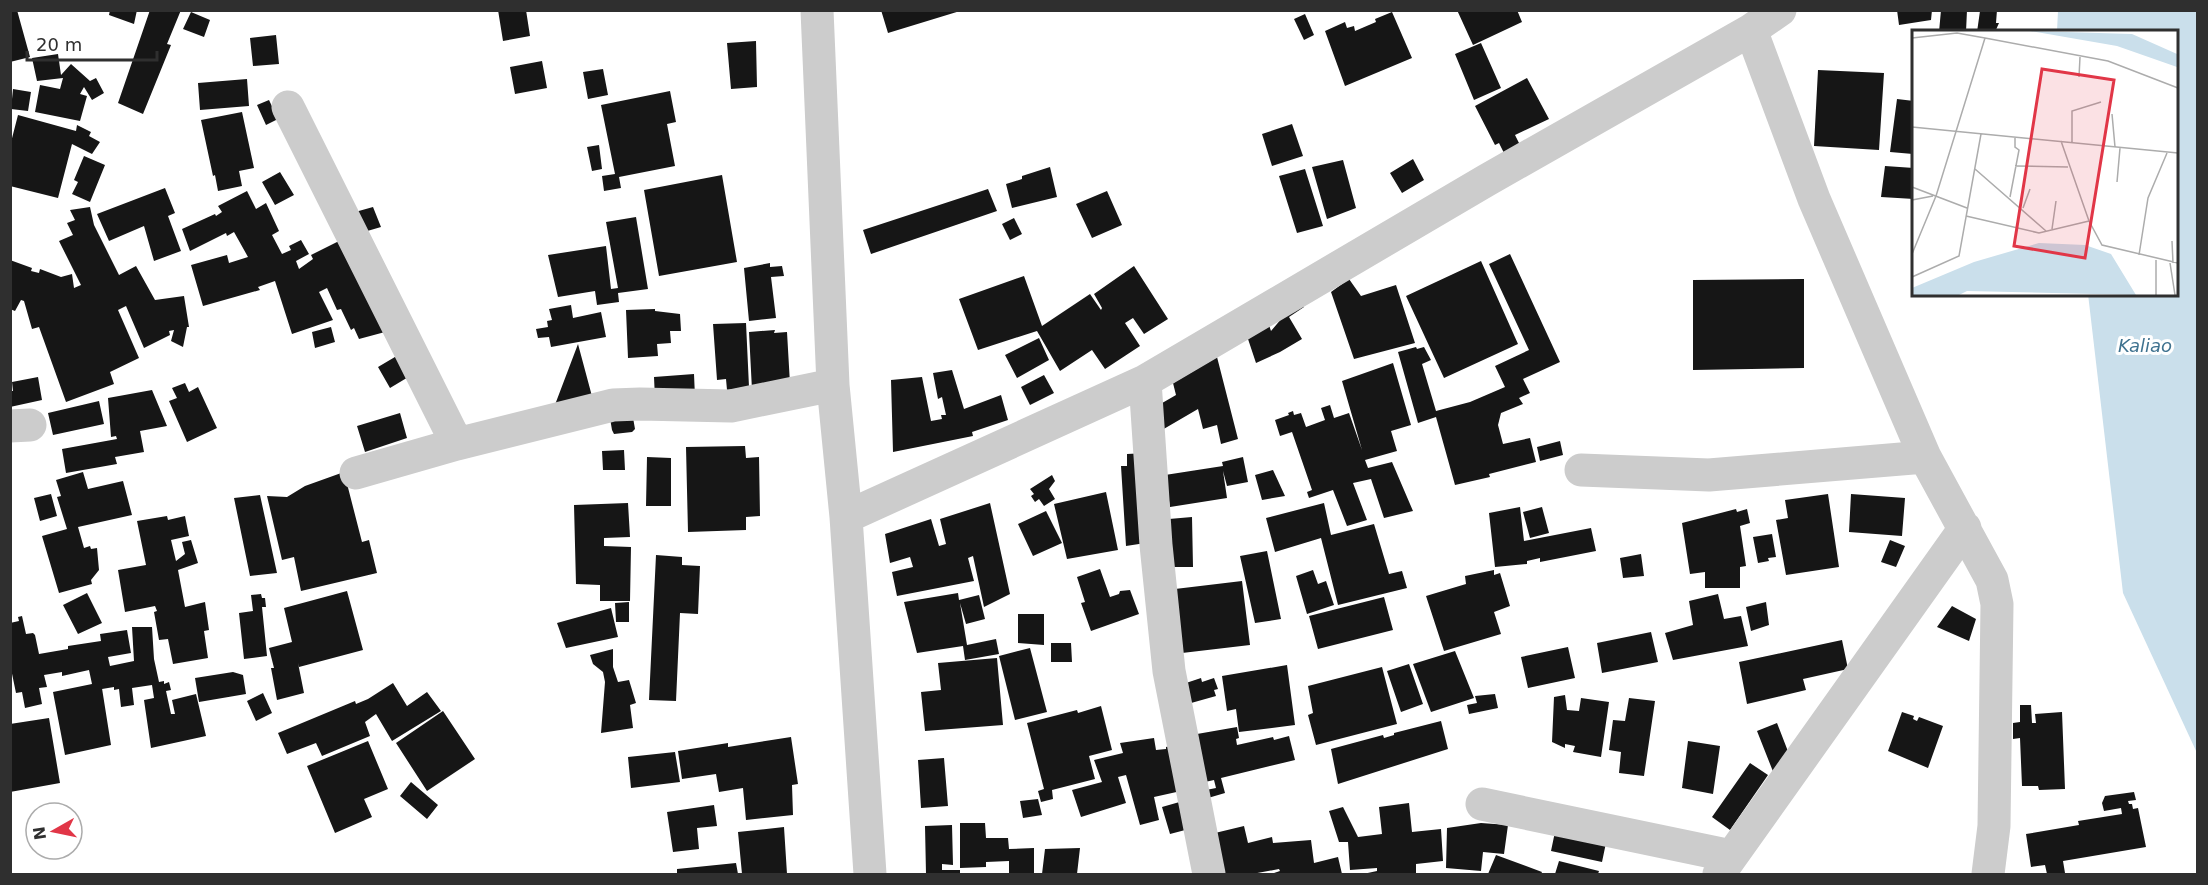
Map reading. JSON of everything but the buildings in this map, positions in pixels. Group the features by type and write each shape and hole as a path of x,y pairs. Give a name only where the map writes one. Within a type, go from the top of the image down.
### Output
{"street":[{"path":"818,10 833,385 846,517 870,874"},
{"path":"846,517 1145,381 1487,180 1751,30 1780,10"},
{"path":"1751,30 1814,199 1925,457 1992,580 1997,604 1994,826 1988,874"},
{"path":"288,107 457,444"},
{"path":"1145,381 1156,544 1169,671 1209,874"},
{"path":"356,473 457,444 613,405 731,406 833,385"},
{"path":"1581,470 1709,475 1925,457"},
{"path":"1482,804 1725,865 1965,528"}],"water":[{"name":"Kaliao","path":"2058,11 2197,11 2197,753 2123,593 2088,296 2178,296 2178,30 2057,30"}]}
